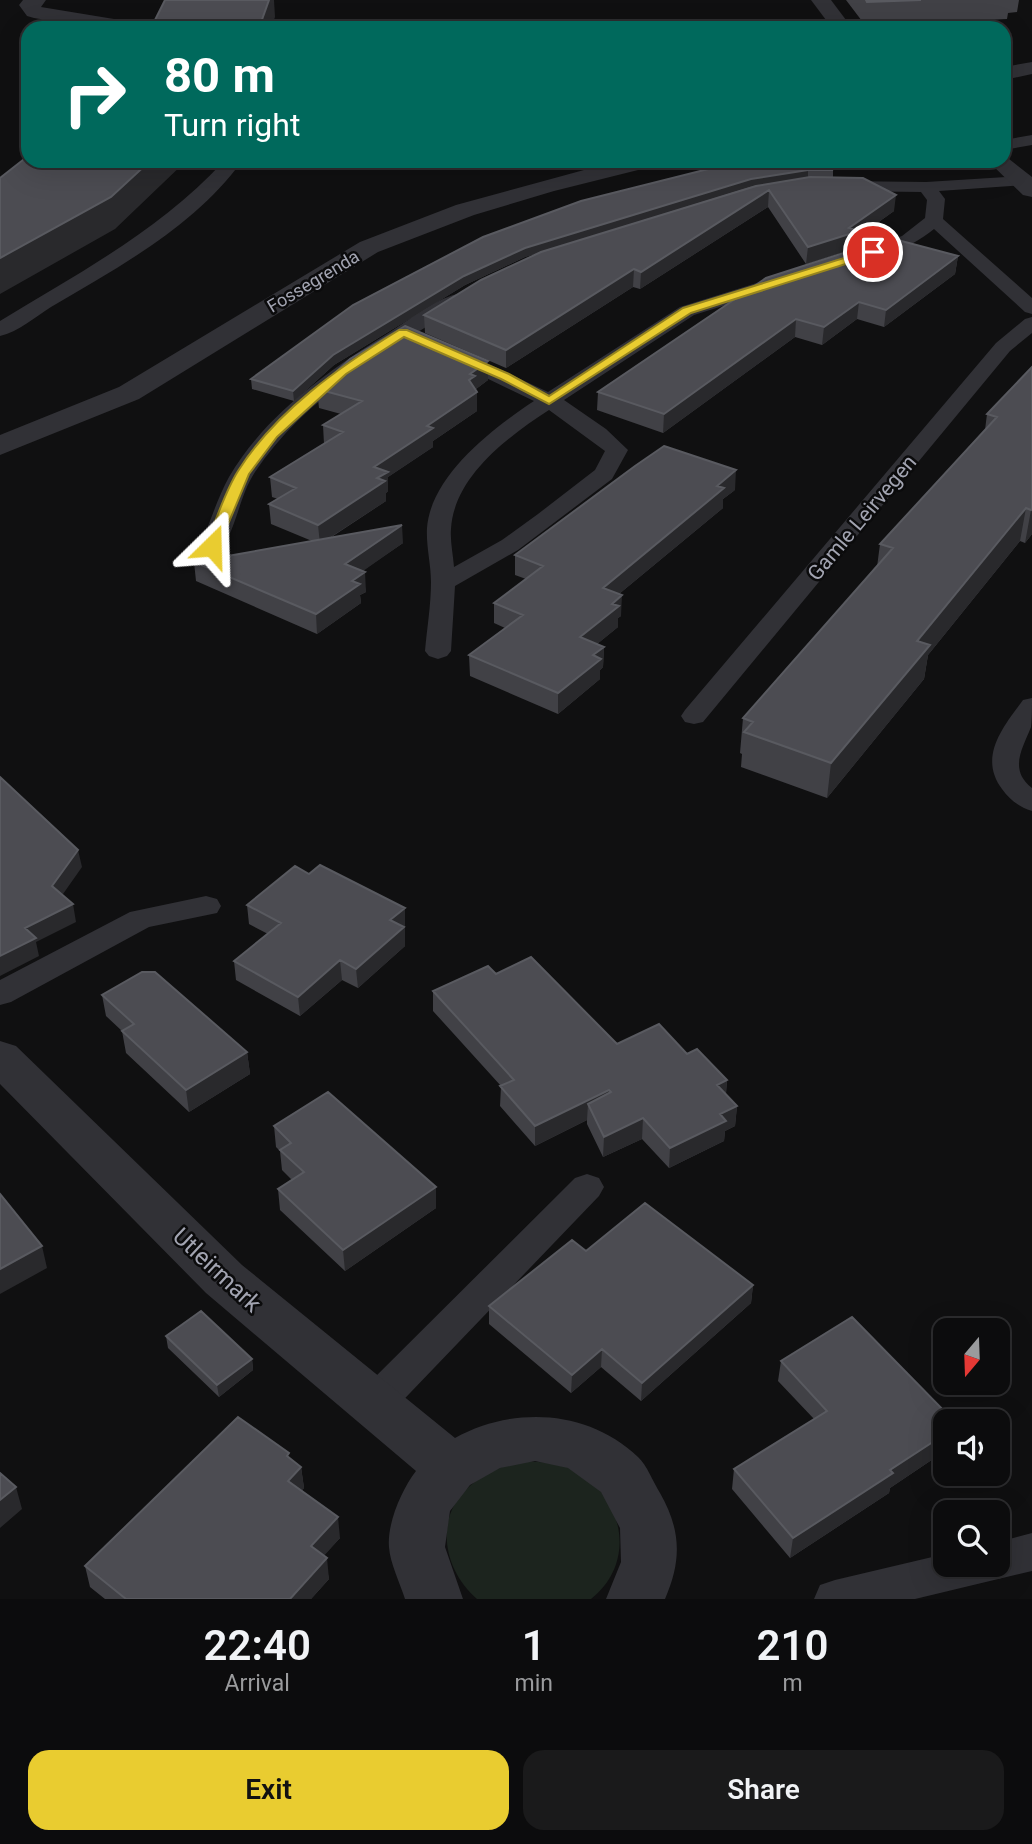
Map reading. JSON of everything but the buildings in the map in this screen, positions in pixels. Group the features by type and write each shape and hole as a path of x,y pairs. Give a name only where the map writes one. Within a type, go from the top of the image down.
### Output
{"street":[{"path":"36,0 29,5 34,12 85,21"},
{"path":"821,0 837,21"},
{"path":"120,21 121,3"},
{"path":"1011,72 1032,68"},
{"name":"Fossegrenda","path":"0,446 129,393 369,247 465,210 618,168"},
{"path":"1007,168 1026,186"},
{"name":"Utleirmark","path":"0,1056 224,1279 449,1466"},
{"path":"434,1599 423,1579 416,1549 419,1518 431,1490 449,1466 477,1450 507,1440 539,1437 570,1443 599,1456 623,1476 640,1501 649,1530 649,1561 643,1597"}],"lane":[{"path":"1011,144 1032,140"},
{"path":"0,330 132,250 177,217 226,168"},
{"path":"821,186 1026,186"},
{"path":"843,262 909,240 934,220 936,199 926,187"},
{"path":"934,220 1032,308"},
{"path":"438,651 443,583 439,528 445,502 462,474 486,448 519,420 687,311 793,277"},
{"path":"212,546 243,473 273,435 342,371 473,291"},
{"name":"Gamle Leirvegen","path":"694,716 1003,347 1032,323"},
{"path":"403,333 505,377 549,401 587,423 617,450 604,474 510,545 443,583"},
{"path":"1032,706 1010,735 1004,754 1006,775 1019,793 1032,802"},
{"path":"0,994 141,919 206,906"},
{"path":"373,1405 587,1187"},
{"path":"1010,1558 1032,1552"},
{"path":"835,1599 933,1576"}],"shaded area":[{"path":"520,1461 550,1463 578,1472 594,1484 615,1515 619,1551 615,1568 605,1585 591,1599 477,1599 456,1573 447,1543 447,1527 459,1498 482,1477"}],"route":[{"path":"212,546 243,473 273,435 342,371 403,333 505,377 549,401 687,311 873,252"}]}
